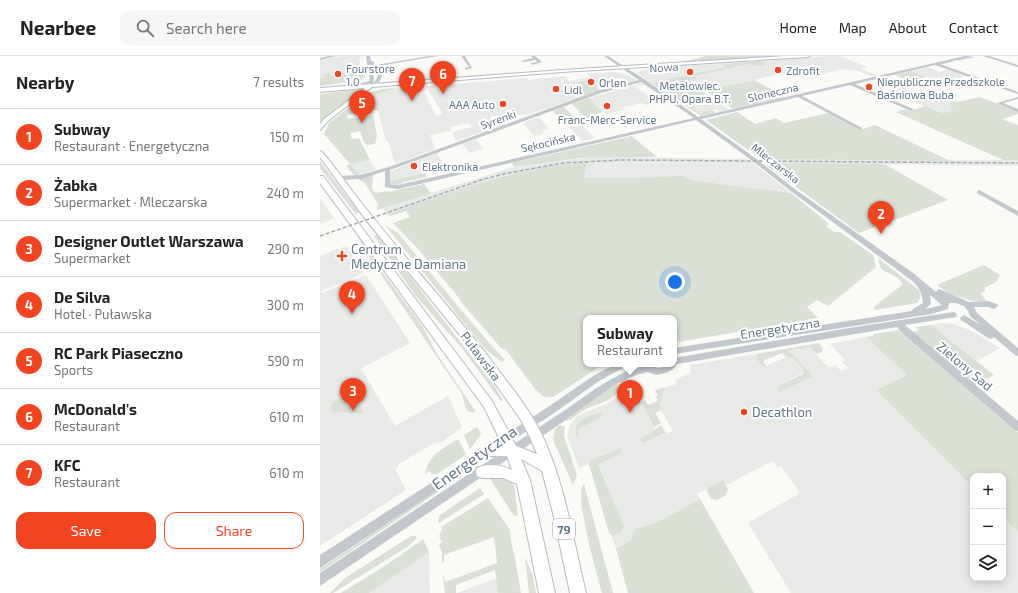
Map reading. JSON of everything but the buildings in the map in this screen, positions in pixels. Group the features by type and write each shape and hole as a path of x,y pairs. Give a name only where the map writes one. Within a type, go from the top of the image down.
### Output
{"main road":[{"name":"Nowa","path":"625,69 808,56"},
{"path":"320,128 326,120 370,85 625,69"},
{"path":"320,91 356,88 380,83 625,69"},
{"name":"Puławska","path":"320,153 368,216 458,325 513,399 532,430 547,467 566,537 578,593"},
{"name":"Puławska","path":"320,178 488,404 509,444 522,480 532,518 547,593"},
{"path":"490,450 509,444 547,467"},
{"path":"482,472 503,472 522,480"}],"street":[{"path":"320,59 335,56"},
{"path":"370,56 372,64 378,68"},
{"path":"370,56 376,59 380,83"},
{"path":"370,56 372,77 370,85"},
{"path":"378,68 384,65 436,56"},
{"path":"463,56 471,67 466,69"},
{"name":"Mleczarska","path":"606,56 698,119 834,221 910,275 946,297 968,305"},
{"name":"Słoneczna","path":"698,119 970,56"},
{"path":"985,56 1018,66"},
{"path":"523,61 535,57 540,62 532,64"},
{"path":"407,61 409,65"},
{"path":"604,69 612,66 615,62"},
{"path":"935,64 1018,94"},
{"name":"Syrenki","path":"339,178 361,177 386,169 497,130 595,93 643,80"},
{"path":"850,83 911,110"},
{"path":"798,95 860,129"},
{"path":"1018,98 1000,103 1018,110"},
{"name":"Sękocińska","path":"386,169 388,172 387,186 391,188 698,119"},
{"name":"Syrenki","path":"348,188 361,177"},
{"path":"979,192 1018,214"},
{"name":"Mleczarska","path":"910,275 945,305 953,315"},
{"name":"Mleczarska","path":"900,319 927,304 926,294 920,284"},
{"name":"Energetyczna","path":"900,319 945,305 954,300"},
{"path":"964,318 970,317 973,313 994,306 988,304 968,305 973,313 1011,348"},
{"path":"953,315 964,318 1018,353"},
{"name":"Energetyczna","path":"677,351 900,319 953,315"},
{"path":"934,317 955,319 978,328"},
{"name":"Zielony Sad","path":"900,319 907,333 1018,427"},
{"name":"Energetyczna","path":"677,359 841,328"},
{"name":"Energetyczna","path":"532,430 607,372 619,367"},
{"name":"Energetyczna","path":"320,580 482,472 509,444 532,430 577,408 613,380 644,367"},
{"name":"Energetyczna","path":"649,367 657,371 667,370 670,367"},
{"name":"Energetyczna","path":"320,562 490,450"}],"shaded area":[{"path":"344,56 360,56 362,58 358,61 360,61 360,65 362,67 361,70 341,73 340,75 333,76 325,71 327,73 324,74 325,77 320,78 320,60"},
{"path":"706,56 783,56 683,62"},
{"path":"840,56 867,67 861,69 877,75 872,76 855,70 850,71 844,69 821,74 808,68 701,91 687,81 688,76 651,83 637,73 642,70 696,65 724,64 726,67 753,62"},
{"path":"761,61 767,65 756,66 748,64 694,76 697,78 690,80 689,82 706,94 698,96 702,99 687,103 700,113 712,110 716,113 701,116 651,83 726,67 724,64"},
{"path":"363,67 365,77 361,78 363,80 320,86 320,78 325,77 323,74 327,73 325,71 333,76 340,75 341,73 361,70"},
{"path":"928,67 939,72 948,69 964,75 966,76 955,79 970,85 958,89 911,71"},
{"path":"911,71 926,77 909,81 895,75"},
{"path":"614,72 622,73 638,80 600,90 597,89 597,85 589,83 588,80 579,81 581,93 583,94 574,97 577,98 527,115 490,116 494,121 483,124 487,130 456,141 452,132 472,127 469,123 450,127 451,131 430,135 435,149 395,164 389,143 386,141 373,92 407,88 407,94 425,94 436,116 443,114 426,86 528,78 528,80 566,76 569,81 590,77 587,74"},
{"path":"876,79 919,94 932,91 993,115 969,124 891,92 900,89"},
{"path":"754,80 785,97 733,109 705,90"},
{"path":"590,81 589,83 597,85 597,89 600,90 577,98 574,98 584,95 580,92 578,82"},
{"path":"641,83 644,84 636,87 657,102 645,105 642,103 623,107 625,110 606,114 589,98"},
{"path":"399,88 375,94 378,110 347,115 348,119 373,115 377,136 375,144 368,145 364,143 360,131 350,133 352,139 359,138 370,160 350,164 324,134 329,123 368,93 382,89"},
{"path":"364,89 323,120 320,123 320,94"},
{"path":"706,94 729,110 720,112 716,109 700,113 686,103 701,99 697,96"},
{"path":"979,97 1018,111 1018,114 1002,119 1018,125 1018,160 1003,160 896,112 906,109 910,111 925,106 942,113 952,112 950,109 954,107 949,104"},
{"path":"589,98 603,112 595,114 597,117 587,119 572,104"},
{"path":"564,107 576,119 564,122 553,111"},
{"path":"737,112 755,124 776,118 784,123 828,113 860,130 875,125 950,161 761,159 706,120"},
{"path":"539,117 549,129 542,130 545,133 534,136 523,123"},
{"path":"576,119 595,138 583,141 564,122"},
{"path":"632,136 657,157 580,158 514,167 512,163"},
{"path":"476,139 484,149 469,153 463,144"},
{"path":"437,153 445,168 389,181 391,171"},
{"path":"604,157 748,159 791,193 690,180 681,175 663,177 584,178 587,162 569,163 499,177 387,214 383,208 511,168 554,161"},
{"path":"761,159 1018,160 1018,166 765,163"},
{"path":"370,160 376,170 359,176 350,164"},
{"path":"320,161 359,212 356,214 320,168"},
{"path":"587,162 584,178 663,177 681,175 690,180 791,193 829,224 826,226 834,232 840,232 873,255 876,267 828,306 817,300 807,307 818,318 679,342 677,342 677,315 583,315 583,367 599,367 553,397 544,397 535,389 506,350 501,348 461,302 420,251 393,223 410,217 406,211 391,216 387,214 486,181 535,169"},
{"path":"765,163 884,164 948,200 859,233"},
{"path":"350,164 359,175 355,176 346,166"},
{"path":"425,173 427,177 403,182 393,186 389,185 389,181"},
{"path":"373,174 372,188 375,193 388,192 424,184 431,193 377,210 378,204 364,182 358,180"},
{"path":"320,198 334,218 320,224"},
{"path":"385,225 398,233 456,304 505,360 502,362 486,350"},
{"path":"354,229 383,273 423,327 437,354 476,412 469,412 466,409 462,394 361,245 362,244"},
{"path":"377,234 493,384 503,400 501,401 461,347 415,295 374,236"},
{"path":"346,246 364,273 321,291 322,293 366,275 410,343 361,368 395,426 448,396 462,427 442,442 434,443 399,464 395,469 406,490 320,546 320,256"},
{"path":"878,258 919,290 920,297 917,303 875,310 874,307 903,284 898,278 881,269"},
{"path":"984,265 1000,275 996,282 984,288 986,290 981,294 986,301 973,301 949,294 937,285"},
{"path":"942,323 954,324 972,331 1000,348 977,361 931,325"},
{"path":"931,325 994,375 974,386 910,332 919,331 916,327"},
{"path":"900,330 900,332 1018,432 1018,532 1006,520 1006,473 970,473 970,484 876,390 907,375 866,337 874,336 873,334"},
{"path":"866,337 907,375 876,390 970,484 970,581 1006,581 1006,520 1018,532 1018,593 791,593 748,523 800,493 781,466 778,468 773,461 726,485 722,481 697,494 700,499 660,521 635,529 631,540 616,549 611,535 614,536 624,526 598,465 622,453 619,448 590,460 589,464 579,468 567,436 570,425 577,416 612,401 621,393 622,386 629,383 655,429 651,434 640,439 643,443 673,431 659,406 665,387 677,384 675,380 690,373 691,365 756,354 760,364 766,366 791,356 804,370 804,372 781,385 812,376 789,351 809,347 829,368 835,365 841,371 848,368 842,362 845,360 830,344"},
{"path":"819,343 823,349 822,352 816,354 809,347 789,351 813,376 780,392 778,389 779,386 803,374 804,370 793,358 786,357 782,353 763,361 766,366 760,364 756,354"},
{"path":"618,384 619,390 612,398 586,409 571,419 565,421 603,392"},
{"path":"665,387 660,403 661,410 655,413 661,423 654,427 641,403 645,400 648,405 658,401 656,397 658,396 655,390"},
{"path":"347,395 355,397 364,413 333,412 330,409 333,402"},
{"path":"604,412 600,418 580,428 578,431 579,436 576,437 576,427 580,421"},
{"path":"560,425 565,427 564,436 577,475 573,485 553,440 555,429"},
{"path":"661,425 666,433 643,443 640,439"},
{"path":"477,427 481,434 470,449 464,435"},
{"path":"458,439 466,454 437,474 432,474 429,471 425,474 429,462 433,457 442,449"},
{"path":"620,448 622,453 598,465 624,526 621,532 613,536 609,533 589,464 590,460"},
{"path":"468,469 469,471 320,572 320,569"},
{"path":"495,476 510,480 514,486 518,515 514,516 490,479"},
{"path":"723,480 728,489 726,495 717,500 711,499 706,489"},
{"path":"584,484 613,593 602,593 587,536 584,518 581,491"},
{"path":"480,488 484,494 439,523 438,521 440,515"},
{"path":"488,498 510,530 521,593 498,593 495,570 456,585 456,593 445,593 444,575 445,582 497,563 494,537 444,555 444,562 442,563 442,552 439,545 442,542 439,536 442,529 441,527"},
{"path":"700,499 754,593 628,593 616,549 631,540 635,529 660,521"},
{"path":"411,536 416,536 417,538 407,547 333,593 330,593 345,578"},
{"path":"423,539 429,552 369,593 341,593 388,564"},
{"path":"429,552 430,593 369,593 426,553"},
{"path":"525,557 532,573 536,593 529,593"},
{"path":"496,578 498,593 457,593"}],"waterway":[{"path":"957,60 973,57"},
{"path":"940,64 953,61"}],"railway":[{"path":"320,236 481,180 508,173 563,163 621,160 1018,163"}],"place":[{"name":"Zdrofit","path":"778,70"},
{"name":"Metalowiec. PHPU. Opara B.T.","path":"690,72"},
{"name":"Fourstore 1.0","path":"338,74"},
{"name":"Orlen","path":"591,82"},
{"name":"Niepubliczne Przedszkole Baśniowa Buba","path":"869,87"},
{"name":"Lidl","path":"556,89"},
{"name":"McDonald's","path":"443,94"},
{"name":"KFC","path":"412,101"},
{"name":"AAA Auto","path":"503,104"},
{"name":"Franc-Merc-Service","path":"607,106"},
{"name":"RC Park Piaseczno","path":"362,123"},
{"name":"Elektronika","path":"414,166"},
{"name":"Żabka","path":"881,234"},
{"name":"Centrum Medyczne Damiana","path":"342,256"},
{"name":"De Silva","path":"352,314"},
{"name":"Designer Outlet Warszawa","path":"353,411"},
{"name":"Decathlon","path":"744,412"},
{"name":"Subway","path":"630,413"}]}
